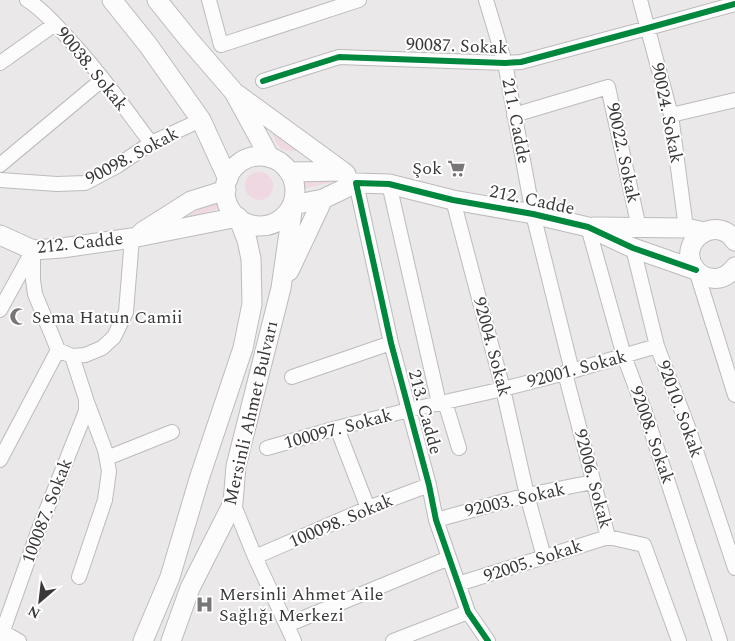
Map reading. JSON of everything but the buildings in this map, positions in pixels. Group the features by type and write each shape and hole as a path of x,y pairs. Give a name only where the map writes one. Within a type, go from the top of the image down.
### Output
{"main road":[{"path":"112,0 148,45 202,120 227,184 227,200 231,210 238,218 258,226 278,221 287,214 293,205 295,194 294,182 289,172 281,163 260,156 250,158 240,163 233,170 227,184 190,201 132,238"},
{"path":"157,0 190,42 234,92 349,177 323,200 281,288"},
{"path":"234,92 270,158"},
{"name":"212. Cadde","path":"289,172 349,177 389,184 453,200 534,214 588,227 633,248 696,270 703,276 727,282"},
{"path":"293,205 323,200"},
{"name":"Mersinli Ahmet Bulvarı","path":"171,641 190,588 233,503 236,466 281,288 293,205"},
{"name":"212. Cadde","path":"0,235 33,250 62,248 132,238 238,218"},
{"name":"Mersinli Ahmet Bulvarı","path":"144,641 170,577 200,476 243,348 252,304 251,260 247,240 238,218"},
{"path":"588,227 686,228 704,232"},
{"path":"696,270 690,257 690,249 698,236 704,232 719,230 733,236"},
{"path":"727,282 727,275 735,267"}],"street":[{"name":"90038. Sokak","path":"27,0 33,3 56,24 86,58 151,143"},
{"path":"209,0 221,45 359,0"},
{"name":"211. Cadde","path":"486,0 505,64 534,214"},
{"name":"90024. Sokak","path":"640,0 671,115 686,228"},
{"name":"90087. Sokak","path":"263,81 339,56 505,64 521,62 735,4"},
{"path":"0,62 56,24"},
{"path":"0,165 102,79"},
{"name":"90022. Sokak","path":"514,115 608,87 639,228"},
{"path":"671,115 735,100"},
{"name":"90098. Sokak","path":"0,180 85,184 117,166 151,143 202,120"},
{"name":"213. Cadde","path":"349,177 429,485 436,520 468,612 488,641"},
{"path":"389,184 442,402 459,448"},
{"name":"92004. Sokak","path":"453,200 503,389 527,495 544,557"},
{"name":"92006. Sokak","path":"534,214 593,482 608,537 644,545 679,641"},
{"name":"92008. Sokak","path":"588,227 624,356 646,412 720,641"},
{"path":"33,250 33,280 36,294 58,350 72,356 85,355 102,348 114,337 126,312 132,238"},
{"name":"92010. Sokak","path":"633,248 657,346 688,427 735,568"},
{"path":"0,310 33,250"},
{"path":"696,270 735,395"},
{"path":"292,376 391,343"},
{"name":"92001. Sokak","path":"409,410 503,389 657,346"},
{"path":"0,460 58,350"},
{"path":"72,356 86,405 105,450 109,471 105,500 79,577"},
{"name":"100087. Sokak","path":"2,628 86,405"},
{"name":"100097. Sokak","path":"268,448 409,410"},
{"path":"337,428 368,508"},
{"path":"107,458 172,432"},
{"name":"92003. Sokak","path":"436,520 527,495 593,482"},
{"name":"100098. Sokak","path":"255,557 368,508 429,485"},
{"path":"233,503 255,557 294,641"},
{"name":"92005. Sokak","path":"458,584 608,537"},
{"path":"287,626 448,558"},
{"path":"394,641 468,612"},
{"path":"2,628 19,641"}],"shaded area":[{"path":"268,122 310,150 291,151 281,148"},
{"path":"259,172 269,176 273,186 269,196 259,200 249,196 245,186 249,176"},
{"path":"296,175 346,179 297,190"},
{"path":"224,194 227,206 183,219"}],"cycle path":[{"path":"263,81 339,57 521,62 735,4"},
{"path":"488,641 468,612 436,520 429,485 391,343 356,183 389,184 453,200 533,214 588,227 633,248 696,270"}],"place":[{"name":"Şok","path":"456,168"},
{"name":"Sema Hatun Camii","path":"18,317"},
{"name":"Mersinli Ahmet Aile Sağlığı Merkezi","path":"205,604"}]}
